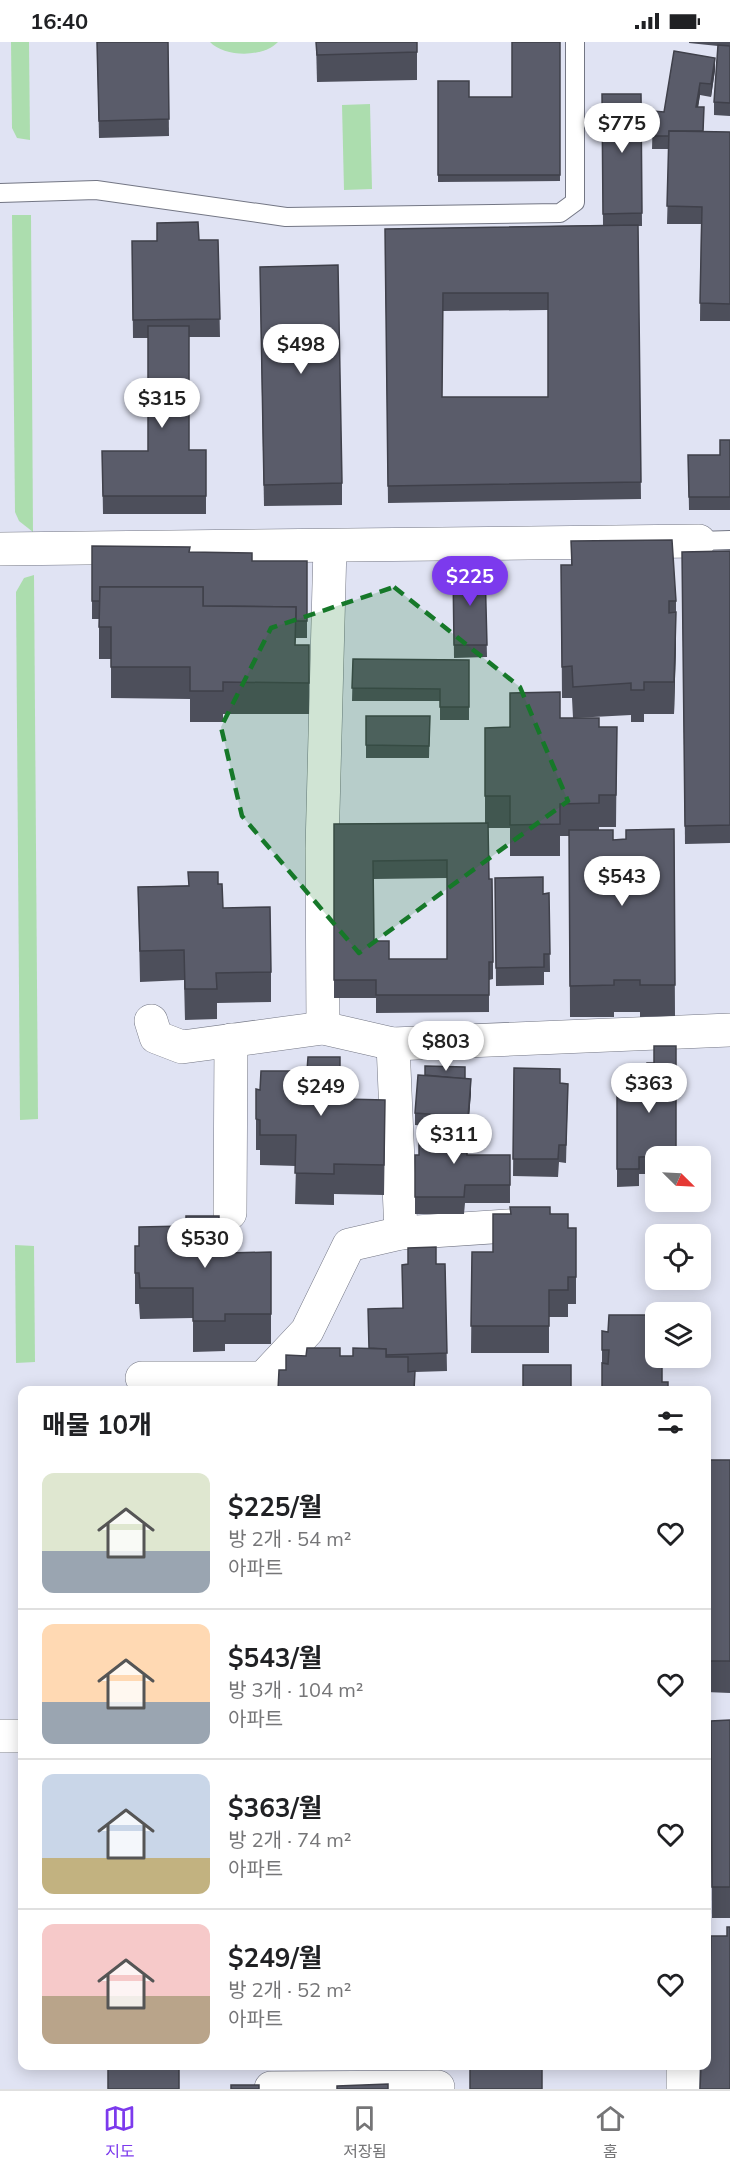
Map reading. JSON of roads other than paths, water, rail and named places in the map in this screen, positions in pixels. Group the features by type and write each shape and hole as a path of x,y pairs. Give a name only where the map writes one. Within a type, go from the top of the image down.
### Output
{"street":[{"path":"0,549 715,541"},
{"path":"323,1028 322,849 330,546"},
{"path":"151,1021 156,1036 182,1047 323,1028 393,1044 730,1030"},
{"path":"230,1213 231,1040"},
{"path":"393,1044 401,1233"},
{"path":"142,1378 263,1384 307,1331 349,1245 401,1233 567,1222"},
{"path":"0,1736 18,1736"},
{"path":"683,2070 683,2089"},
{"path":"271,2088 438,2080"}],"lane":[{"path":"0,193 96,190 286,216 560,213 575,202 575,42"}]}
